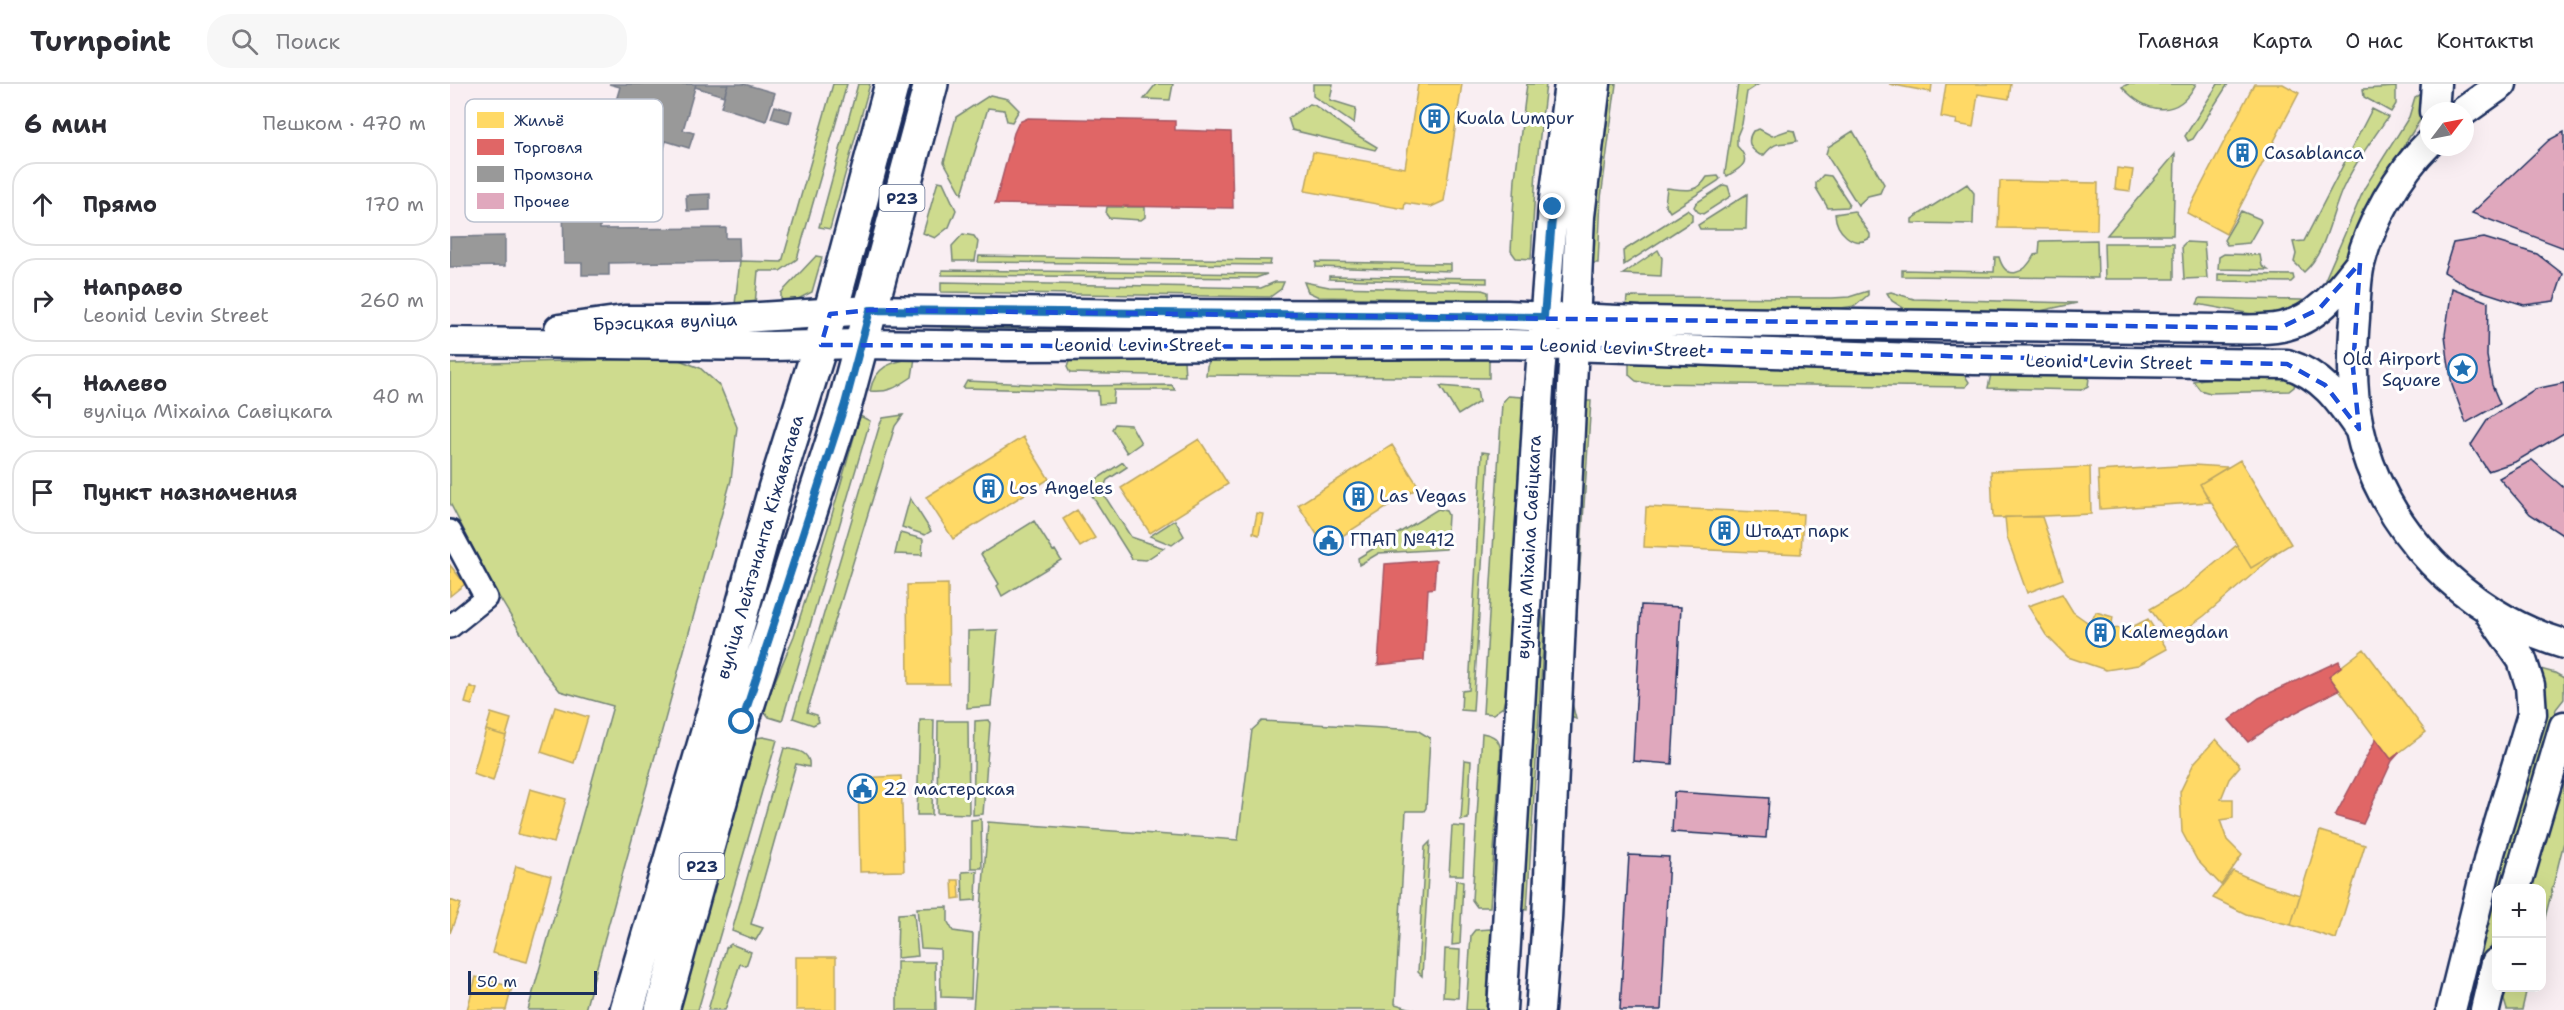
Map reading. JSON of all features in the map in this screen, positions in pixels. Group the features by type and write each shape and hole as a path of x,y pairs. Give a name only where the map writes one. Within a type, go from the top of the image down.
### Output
{"main road":[{"name":"вуліца Лейтэнанта Кіжаватава","path":"627,1010 776,489 830,314 892,84"},
{"name":"вуліца Лейтэнанта Кіжаватава","path":"662,1010 742,722 845,404 860,344 886,259 931,84"},
{"name":"вуліца Міхаіла Савіцкага","path":"1502,1010 1544,317 1558,165 1569,84"},
{"name":"вуліца Міхаіла Савіцкага","path":"1540,1010 1548,896 1580,207 1596,84"},
{"path":"2435,102 2436,84"},
{"path":"2474,104 2502,84"},
{"path":"2420,154 2381,212 2360,263 2354,323 2353,368 2359,429 2378,481 2391,508 2437,568 2483,605 2521,627 2564,644"},
{"name":"Leonid Levin Street","path":"860,344 1542,345 1574,332 1640,321 2280,328 2303,320 2319,309 2332,298 2360,263"},
{"name":"Брэсцкая вуліца","path":"455,342 624,320 711,320 870,310"},
{"name":"Leonid Levin Street","path":"870,310 1544,317 1574,332 1962,359 2288,364 2307,372 2325,385 2359,429"},
{"name":"Брэсцкая вуліца","path":"455,342 860,344"},
{"path":"2451,1010 2487,865 2532,714 2530,685 2522,660 2483,605"},
{"path":"2517,884 2564,726"},
{"path":"2485,1010 2492,980"}],"street":[{"path":"450,531 486,598 450,627"}],"highlighted area":[{"path":"2360,263 2353,368 2359,429 2325,385 2287,364 1606,348 821,345 830,314 870,310 2280,328 2319,309"}],"green space":[{"path":"833,84 847,84 797,259 780,271 758,271 755,305 735,304 740,261 782,262"},
{"path":"858,84 870,84 830,229 819,227"},
{"path":"1156,84 1173,84 1170,100 1144,99"},
{"path":"1313,84 1333,84 1330,100 1356,108 1354,124 1313,96"},
{"path":"1527,84 1546,84 1536,170 1531,259 1516,258 1511,251 1515,179"},
{"path":"1607,84 1616,84 1601,198 1598,263 1589,263"},
{"path":"1738,84 1759,84 1747,92 1742,124 1737,136 1737,146 1745,160 1741,167 1727,176 1725,173"},
{"path":"2128,84 2196,84 2180,103 2171,108 2161,109 2141,103 2131,96 2122,87"},
{"path":"2218,84 2228,84 2193,139 2188,141 2185,136"},
{"path":"2396,87 2396,104 2391,112 2364,97 2363,89"},
{"path":"2424,92 2423,102 2420,102 2420,120 2372,196 2346,260 2328,288 2324,282 2365,187 2409,117 2415,97"},
{"path":"990,95 1008,99 1019,110 1012,122 1007,121 1004,110 988,108 962,194 944,162 956,117"},
{"path":"1309,104 1314,105 1377,147 1375,150 1292,130 1288,118"},
{"path":"2372,109 2388,117 2348,179 2323,244 2312,264 2304,272 2294,262 2296,254 2293,242 2304,241"},
{"path":"1759,129 1772,136 1789,130 1794,131 1797,141 1775,145 1764,155 1760,155 1754,150 1750,141 1753,131"},
{"path":"1853,131 1884,184 1880,193 1868,196 1858,205 1826,154 1828,147"},
{"path":"2175,154 2173,235 2107,235"},
{"path":"1823,175 1831,176 1849,203 1848,207 1828,208 1816,188 1816,183"},
{"path":"1718,176 1720,179 1718,181 1670,212 1665,204 1667,188 1690,190 1699,186 1707,177"},
{"path":"938,181 943,182 956,210 949,227 935,238 923,233"},
{"path":"1967,184 1974,193 1973,224 1912,223 1912,219"},
{"path":"1724,185 1728,186 1731,196 1703,214 1698,212 1694,207 1696,203"},
{"path":"1747,194 1746,229 1700,229 1698,225"},
{"path":"1107,207 1145,207 1145,217 1141,220 1109,218 1106,214"},
{"path":"1687,210 1692,214 1692,221 1624,265 1623,251"},
{"path":"1854,211 1870,234 1870,238 1864,241 1852,240 1846,236 1836,220 1835,214"},
{"path":"2241,211 2260,219 2261,222 2249,243 2227,245 2224,240"},
{"path":"963,234 974,236 978,242 975,261 953,261 952,246"},
{"path":"2097,240 2098,278 1902,276 1902,270 1994,272 1995,257 1999,257 2006,270 2016,272 2026,267 2034,255 2039,254 2040,241"},
{"path":"2186,242 2204,243 2207,278 2184,279 2182,246"},
{"path":"2104,243 2174,243 2174,279 2105,279"},
{"path":"1658,250 1662,258 1661,276 1623,274"},
{"path":"2224,254 2260,255 2262,266 2268,270 2218,269 2219,257"},
{"path":"816,256 822,257 812,292 796,300 781,302 781,293"},
{"path":"979,256 1271,260 1270,265 978,262"},
{"path":"1316,262 1451,264 1451,271 1316,267"},
{"path":"942,270 1267,274 1256,278 942,275"},
{"path":"2218,274 2293,275 2294,279 2291,282 2218,281"},
{"path":"1329,276 1487,278 1487,283 1329,279"},
{"path":"941,282 1261,288 1275,282 1284,282 1281,289 1270,297 941,292"},
{"path":"1304,282 1329,287 1482,290 1488,292 1488,300 1319,297 1308,292"},
{"path":"1868,291 1868,295 1855,306 1841,308 1626,307 1627,297 1832,298 1849,297"},
{"path":"1891,292 1914,299 2077,303 2040,311 1905,309 1892,301 1887,293"},
{"path":"2200,298 2310,302 2284,312 2252,314 2197,304"},
{"path":"941,324 1299,325 1255,332 942,328"},
{"path":"1181,356 1184,361 1185,376 1070,373 1067,367 1070,359"},
{"path":"1212,356 1489,357 1489,378 1206,375"},
{"path":"674,358 700,368 720,386 737,427 731,480 585,1010 528,1010 613,706 560,691 543,670 492,585 450,503 450,364"},
{"path":"915,358 912,377 892,389 870,391 876,376 885,367"},
{"path":"1629,362 1960,368 1969,382 1966,387 1646,383 1636,381 1629,375"},
{"path":"2019,366 2089,378 2088,386 2081,390 1988,388 1991,374"},
{"path":"2248,371 2296,380 2294,387 2289,391 2210,393 2200,390 2193,381"},
{"path":"967,381 1068,386 1172,385 1175,390 1114,390 1113,403 1099,404 1098,391 963,388"},
{"path":"1440,386 1477,389 1479,402 1458,415"},
{"path":"1508,396 1522,397 1522,416 1505,699 1503,707 1493,714 1483,713 1502,403"},
{"path":"1579,401 1591,401 1571,699 1576,719 1568,716"},
{"path":"903,415 895,426 807,712 817,715 819,722 813,725 793,718 880,424 883,418"},
{"path":"860,416 870,421 782,721 769,717 765,712 767,700 794,636"},
{"path":"1115,424 1131,425 1141,443 1127,453 1112,429"},
{"path":"1482,452 1489,453 1473,711 1461,710 1462,691 1469,690"},
{"path":"1123,462 1127,467 1107,480 1102,492 1131,537 1164,548 1146,560 1132,559 1086,486"},
{"path":"910,498 931,531 925,535 902,527"},
{"path":"1438,509 1446,511 1448,515 1446,549 1379,553 1359,565 1358,558"},
{"path":"1175,520 1184,536 1172,545 1150,536"},
{"path":"1034,521 1061,560 1002,596 997,586 999,584 981,554"},
{"path":"900,533 923,539 922,555 895,554"},
{"path":"1539,585 1544,629 1527,910 1515,909"},
{"path":"998,630 991,706 967,708 968,631"},
{"path":"2533,667 2564,678 2564,699 2556,709 2528,801 2507,884 2492,884 2492,943 2477,1010 2466,1010"},
{"path":"920,720 934,720 932,815 917,815"},
{"path":"988,720 990,723 983,814 973,815 975,721"},
{"path":"938,721 968,721 969,814 937,813"},
{"path":"1262,721 1417,730 1430,738 1426,808 1424,811 1406,811 1395,1004 1416,1010 973,1010 988,822 1238,840 1252,730"},
{"path":"1482,733 1496,738 1501,752 1490,907 1477,907 1472,900"},
{"path":"756,738 777,740 698,1010 673,1010 751,746"},
{"path":"784,748 805,754 809,767 796,764 751,924 763,928 756,940 732,931"},
{"path":"1465,760 1471,761 1468,819 1461,820"},
{"path":"2564,765 2564,842 2546,914 2546,884 2531,884"},
{"path":"981,819 982,868 971,868 971,820"},
{"path":"1452,826 1465,827 1463,875 1449,875"},
{"path":"1430,842 1422,976 1418,972 1425,847"},
{"path":"977,871 976,900 963,901 962,872"},
{"path":"1456,880 1463,882 1460,944 1452,945"},
{"path":"948,907 948,922 953,931 973,934 971,998 941,997 940,949 921,948 917,908"},
{"path":"914,913 918,956 897,958 898,914"},
{"path":"1491,929 1486,1010 1466,1010 1471,935 1475,930"},
{"path":"731,944 751,952 746,966 740,964 725,1010 708,1010 726,948"},
{"path":"1445,949 1460,950 1458,998 1443,997"},
{"path":"897,962 935,962 936,1010 897,1010"},
{"path":"2506,992 2526,992 2522,1010 2507,1010 2504,1000"}],"building: Жильё":[{"name":"Kuala Lumpur","path":"1418,84 1462,84 1444,201 1431,207 1405,203 1404,209 1305,191 1313,152 1405,168"},
{"path":"1889,84 1932,84 1931,92"},
{"path":"1946,84 2011,84 2009,99 1978,94 1973,127 1956,124 1957,120 1941,117"},
{"name":"Casablanca","path":"2254,84 2283,84 2299,93 2226,234 2187,213"},
{"path":"2117,168 2133,170 2130,191 2115,189"},
{"path":"2000,181 2098,183 2097,230 1998,228"},
{"name":"Los Angeles","path":"1023,437 1049,479 953,539 926,497"},
{"path":"1199,439 1228,484 1150,533 1121,488"},
{"name":"Las Vegas","path":"1392,445 1419,487 1325,547 1298,505"},
{"path":"2240,460 2291,544 2251,568 2200,484"},
{"path":"2193,465 2228,467 2200,484 2210,502 2100,509 2098,471"},
{"path":"2090,467 2091,514 1993,518 1991,471"},
{"name":"Штадт парк","path":"1646,507 1803,514 1801,554 1644,547"},
{"path":"1077,510 1095,538 1080,547 1063,519"},
{"path":"1257,513 1263,514 1259,535 1253,533"},
{"path":"2005,517 2042,517 2063,579 2027,593 2007,537"},
{"path":"2237,545 2251,568 2281,550 2204,616 2172,639 2150,609 2183,590"},
{"path":"450,565 465,584 450,596"},
{"path":"948,584 949,684 908,684 907,585"},
{"name":"Kalemegdan","path":"2062,594 2073,612 2090,624 2096,612 2113,617 2111,629 2132,627 2148,619 2167,649 2138,665 2106,670 2068,657 2046,635 2028,606"},
{"path":"2364,649 2426,732 2391,759 2329,676"},
{"path":"470,686 477,689 472,705 465,703"},
{"path":"555,707 588,717 574,763 541,752"},
{"path":"491,713 511,719 506,736 486,730"},
{"path":"486,730 506,736 493,781 473,774"},
{"path":"2216,739 2240,766 2229,779 2221,799 2233,799 2233,818 2220,820 2227,840 2242,855 2221,885 2197,860 2182,832 2180,792 2194,763"},
{"path":"901,776 904,871 860,872 858,778"},
{"path":"530,789 566,799 554,843 518,834"},
{"path":"2320,831 2365,845 2336,939 2291,925"},
{"path":"516,866 551,876 527,962 492,953"},
{"path":"2233,871 2260,883 2300,895 2291,925 2246,914 2213,898"},
{"path":"952,880 959,880 960,898 953,899"},
{"path":"450,900 461,904 450,933"},
{"path":"796,957 836,957 836,1010 796,1010"},
{"path":"476,977 512,987 506,1010 467,1010"}],"building: Торговля":[{"path":"1028,118 1175,121 1175,130 1231,132 1233,208 995,204 1014,133 1019,122"},
{"path":"1436,560 1434,588 1428,589 1424,660 1378,665 1385,564"},
{"path":"2339,661 2341,667 2329,676 2339,690 2279,721 2248,742 2229,720 2259,698"},
{"path":"2376,739 2391,759 2400,752 2392,761 2363,824 2335,816"}],"building: Промзона":[{"path":"609,84 696,84 683,130 694,133 689,148 666,141 663,152 663,99 616,99 620,87"},
{"path":"696,84 728,84 724,96 695,87"},
{"path":"728,84 744,84 775,93 766,121 721,107"},
{"path":"775,106 792,111 789,123 771,118"},
{"path":"710,194 710,210 687,211 686,195"},
{"path":"563,222 600,222 600,229 726,228 726,238 739,238 740,261 609,263 609,275 582,275 582,263 564,263"},
{"path":"505,236 505,266 450,267 450,237"}],"building: Прочее":[{"path":"2564,132 2564,248 2472,213 2549,140"},
{"path":"2484,238 2537,254 2563,274 2554,301 2524,305 2469,287 2444,272 2453,243"},
{"path":"2452,288 2488,302 2487,356 2492,385 2500,404 2466,423 2452,385 2445,335"},
{"path":"2564,383 2564,433 2515,462 2488,471 2471,445 2488,419 2535,389"},
{"path":"2532,460 2564,488 2564,536 2530,514 2499,478"},
{"path":"1641,605 1681,607 1672,764 1633,761"},
{"path":"1674,792 1769,798 1766,838 1672,832"},
{"path":"1629,855 1669,857 1661,1010 1620,1010"}],"place":[{"name":"Kuala Lumpur","path":"1435,118"},
{"name":"Casablanca","path":"2243,153"},
{"name":"Old Airport Square","path":"2462,369"},
{"name":"Los Angeles","path":"988,488"},
{"name":"Las Vegas","path":"1358,496"},
{"name":"Штадт парк","path":"1724,531"},
{"name":"ГПАП №412","path":"1329,540"},
{"name":"Kalemegdan","path":"2100,632"},
{"name":"22 мастерская","path":"862,789"}],"route":[{"path":"742,722 845,404 870,310 1544,317 1553,207"}]}
